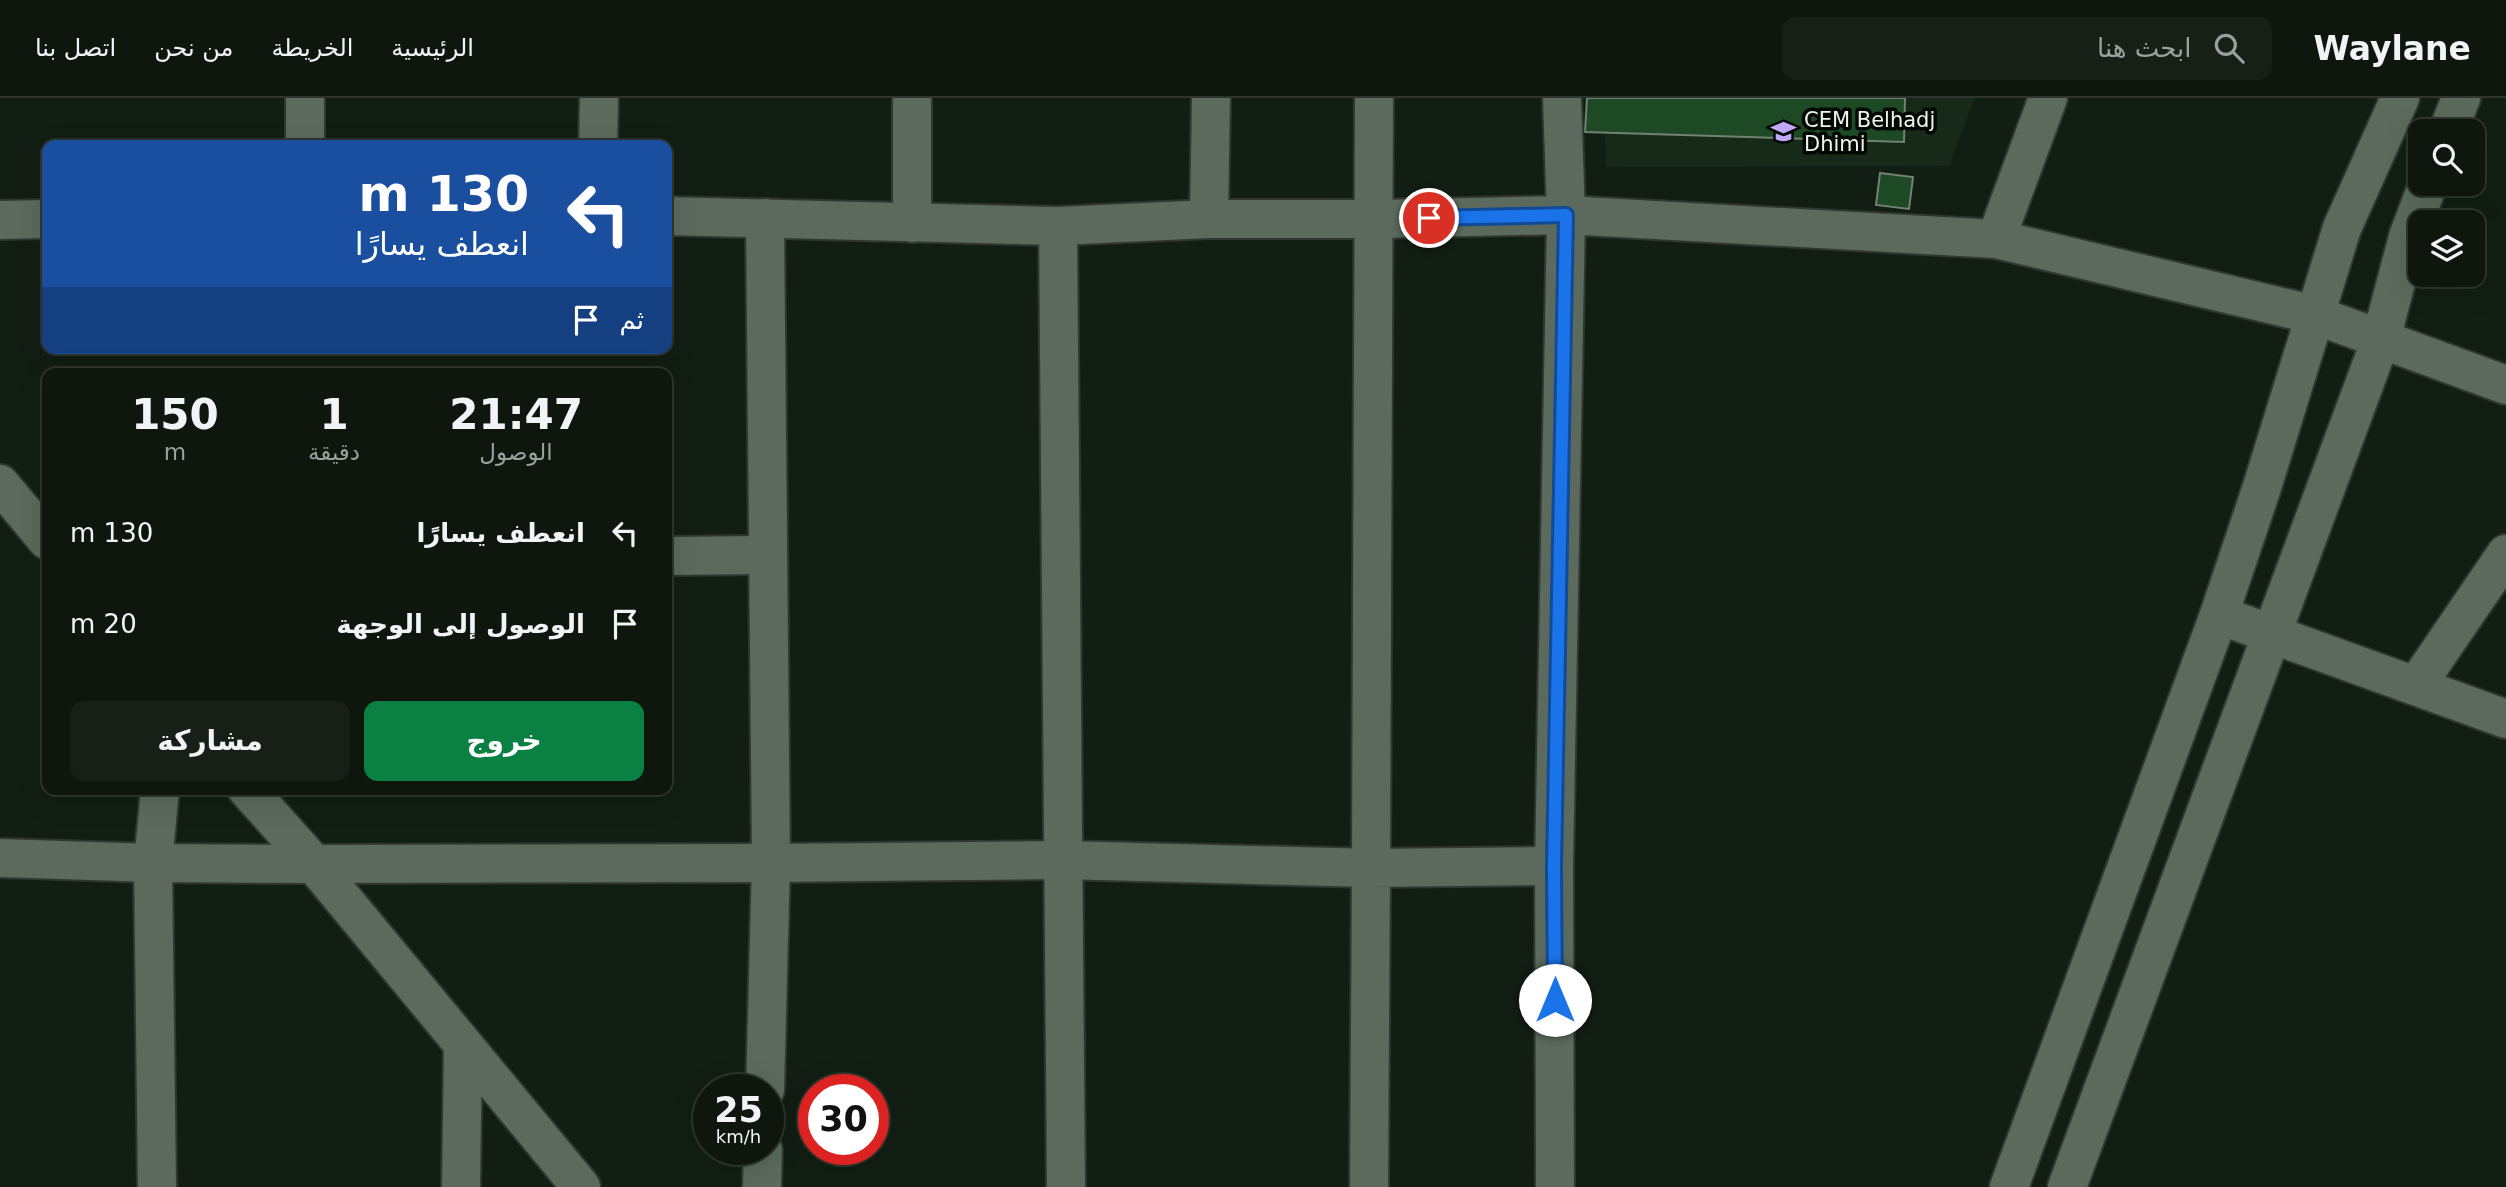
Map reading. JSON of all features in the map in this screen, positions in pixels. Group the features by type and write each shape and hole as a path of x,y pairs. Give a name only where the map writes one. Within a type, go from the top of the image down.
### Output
{"street":[{"path":"305,98 305,140"},
{"path":"598,98 598,140"},
{"path":"912,98 912,223"},
{"path":"1209,219 1211,98"},
{"path":"1369,1187 1374,98"},
{"path":"1555,1187 1554,866 1566,215 1562,98"},
{"path":"1996,239 2048,98"},
{"path":"2009,1187 2218,615 2262,487 2342,228 2400,98"},
{"path":"2453,119 2461,98"},
{"path":"2067,1187 2381,339 2407,237 2423,196"},
{"path":"672,216 1058,226 1209,219 1566,215 1996,239 2315,315 2506,385"},
{"path":"765,218 771,863 765,1074"},
{"path":"0,220 42,219"},
{"path":"1058,226 1066,1187"},
{"path":"0,484 42,534"},
{"path":"2416,686 2506,554"},
{"path":"672,556 767,555"},
{"path":"2218,615 2506,719"},
{"path":"158,1187 153,863 159,795"},
{"path":"252,795 314,863 581,1187"},
{"path":"0,858 153,863 1063,860 1371,868 1554,866"},
{"path":"461,1187 463,1046"},
{"path":"762,1187 763,1165"}],"shaded area":[{"name":"CEM Belhadj Dhimi","path":"1604,98 1975,98 1949,166 1606,167"}],"building":[{"path":"1587,98 1905,98 1904,142 1585,132"},
{"path":"1880,173 1913,177 1909,209 1876,205"}],"place":[{"name":"CEM Belhadj Dhimi","path":"1784,132"}],"route":[{"path":"1429,218 1566,215 1554,866 1555,1000"}]}
